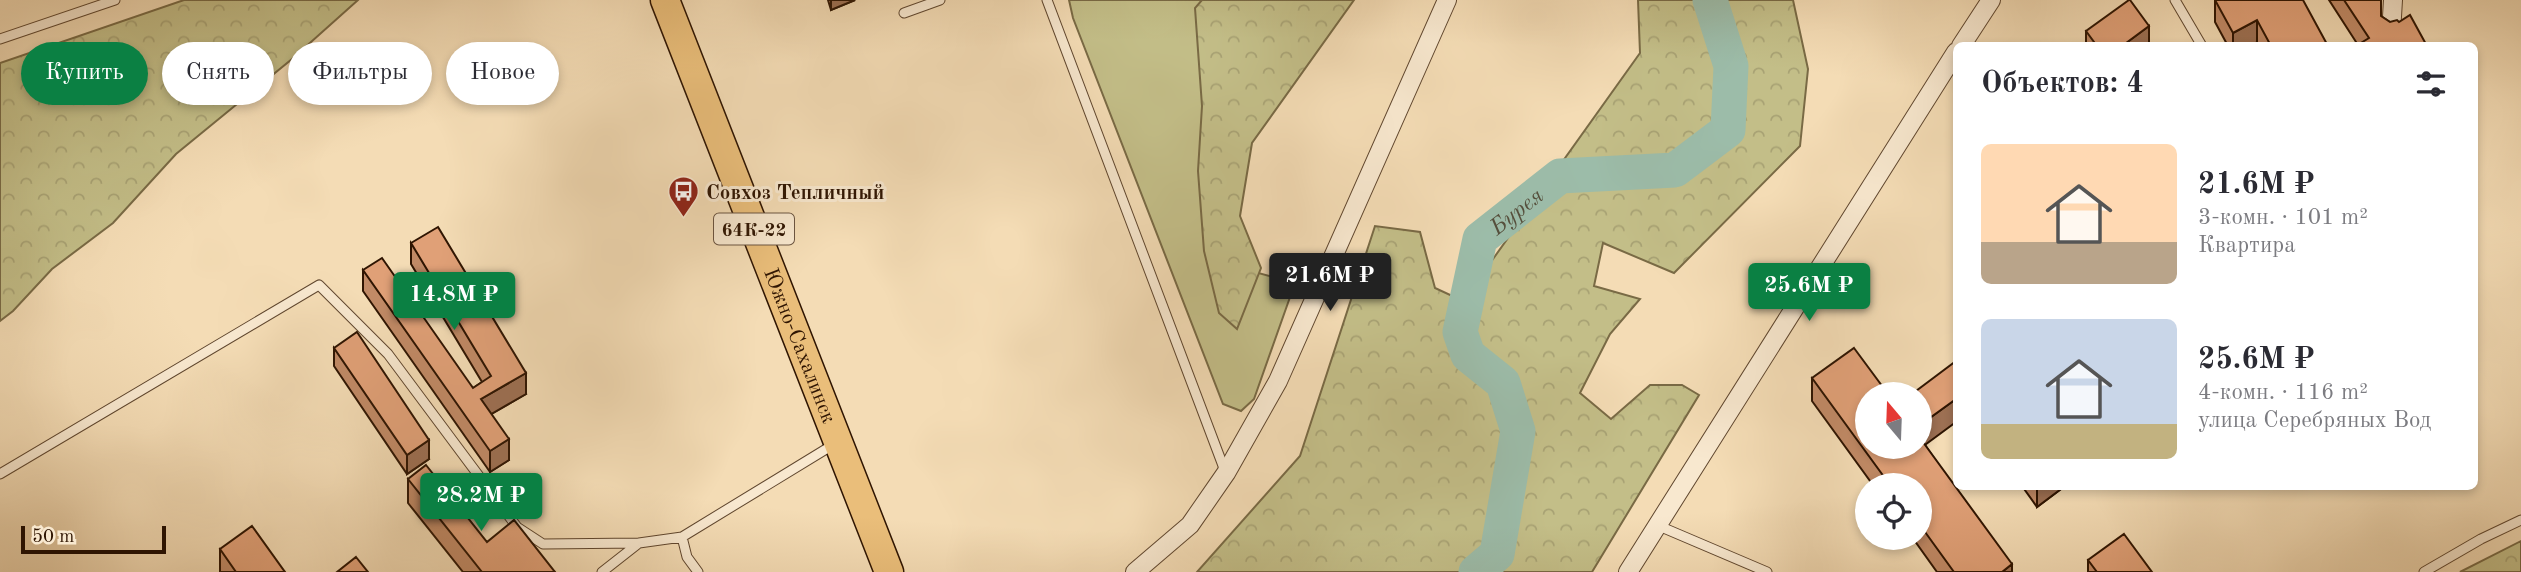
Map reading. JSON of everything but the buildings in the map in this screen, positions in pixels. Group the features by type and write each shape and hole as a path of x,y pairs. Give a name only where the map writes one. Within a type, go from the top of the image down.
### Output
{"main road":[{"name":"Южно-Сахалинск","path":"668,7 837,443"},
{"name":"64К-22","path":"837,443 886,567"}],"street":[{"path":"1135,572 1190,524 1226,473 1278,381 1447,0"},
{"path":"1964,42 1990,0"},
{"path":"2391,33 2393,0"},
{"path":"1628,572 1953,57"}],"lane":[{"path":"0,39 115,0"},
{"path":"904,13 940,0"},
{"path":"1047,0 1226,473"},
{"path":"2175,0 2200,42"},
{"path":"0,474 318,285 388,354 517,527 543,544 639,542 682,537 837,443"},
{"path":"2424,572 2481,538 2521,520"},
{"path":"1659,526 1767,572"},
{"path":"682,537 687,556 698,572"},
{"path":"602,572 639,542"}],"green space":[{"path":"184,0 358,0 311,42 288,42 288,62 274,74 274,42 162,42 162,105 236,105 176,154 113,223 52,269 13,311 0,321 0,63 21,56 21,105 148,105 148,42 61,42"},
{"path":"1069,0 1229,0 1233,266 1295,283 1254,399 1241,411 1223,404 1073,18"},
{"path":"1202,0 1354,0 1252,143 1240,216 1261,268 1237,329 1219,313 1204,251 1198,171 1202,106 1195,8"},
{"path":"1638,0 1793,0 1808,69 1800,146 1674,273 1603,243 1594,286 1640,299 1610,334 1580,393 1611,419 1650,385 1682,385 1699,395 1592,572 1197,572 1300,456 1375,226 1420,232 1435,288 1463,301 1640,53"},
{"path":"2521,541 2521,572 2460,572"}],"waterway":[{"name":"Бурея","path":"1476,572 1497,554 1518,431 1503,383 1468,355 1460,332 1480,239 1560,176 1675,170 1728,130 1731,66 1710,0"}],"place":[{"name":"Совхоз Тепличный","path":"683,219"}]}
